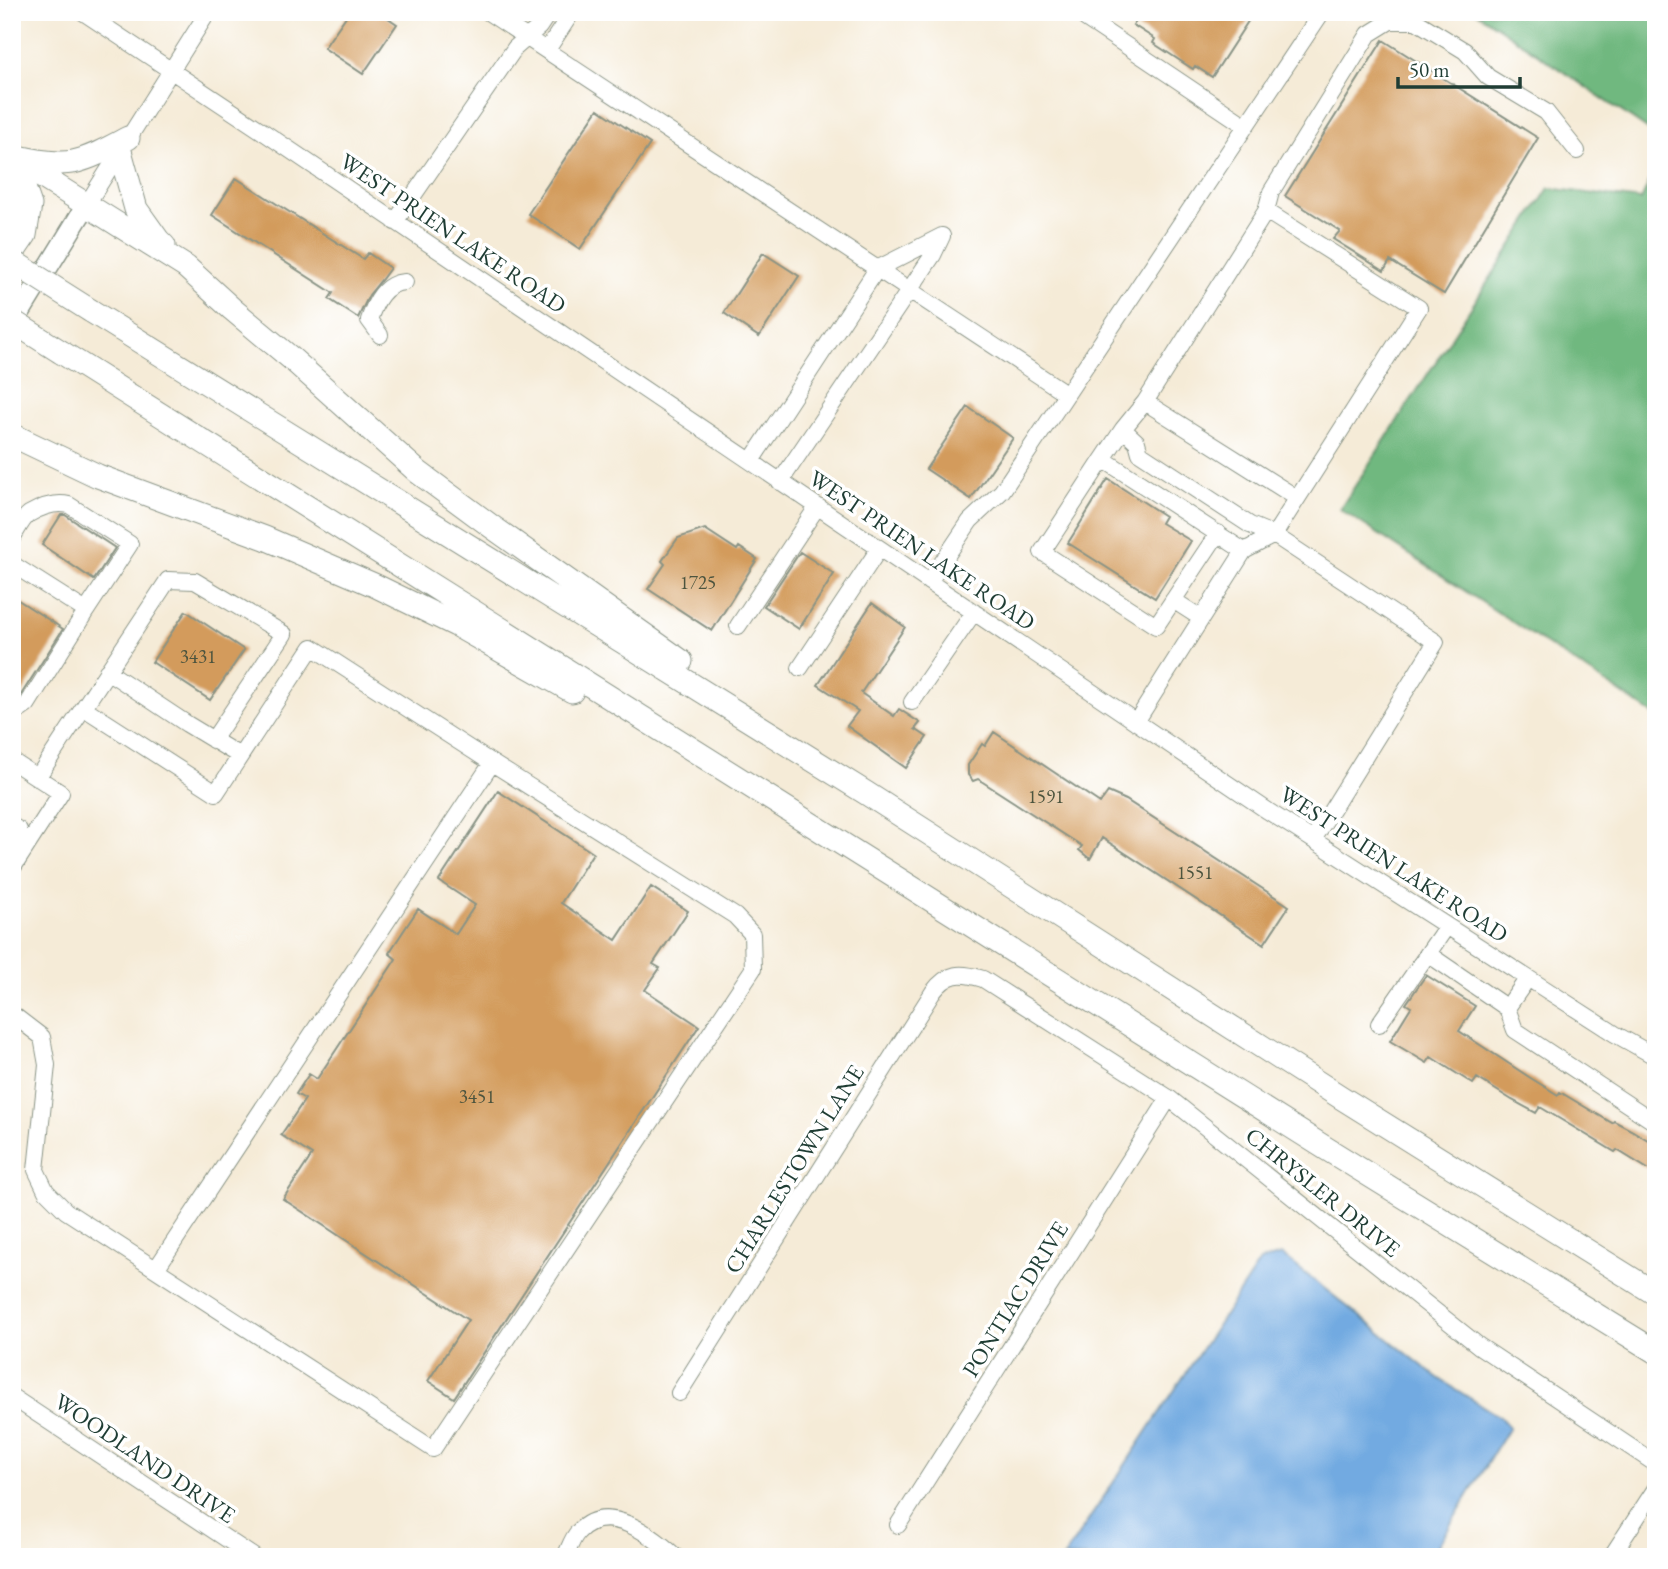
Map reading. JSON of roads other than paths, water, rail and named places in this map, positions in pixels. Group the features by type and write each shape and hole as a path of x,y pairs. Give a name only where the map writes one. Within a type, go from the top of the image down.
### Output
{"highway":[{"path":"12,157 40,162 72,162 124,144 136,209 158,240 232,309 418,472 866,793"},
{"path":"12,157 186,267"},
{"path":"12,172 22,182 30,205 25,235 12,254"},
{"path":"12,261 866,793 1342,1098 1656,1294"},
{"path":"12,324 61,352 1327,1149 1656,1352"},
{"path":"16,439 98,476 265,538 374,585 456,625 572,691 639,716"}],"main road":[{"path":"12,324 88,204"}],"street":[{"name":"WEST PRIEN LAKE ROAD","path":"83,12 1312,840 1615,1034 1656,1057"},
{"path":"88,204 208,12"},
{"path":"488,12 1067,394"},
{"path":"395,222 515,48 540,26 549,12"},
{"path":"547,50 572,12"},
{"path":"1079,12 1246,126"},
{"path":"929,582 970,521 1002,491 1322,12"},
{"path":"1218,533 1156,626 1042,552 1123,429 1145,402 1266,211 1271,192 1369,34 1390,21 1416,21 1465,51 1489,76 1546,112 1577,151"},
{"path":"1136,722 1244,551 1274,535 1419,308 1266,211"},
{"path":"751,461 877,269 942,236 933,255 780,482"},
{"path":"380,335 369,320 373,307 394,282 405,282"},
{"path":"1145,402 1297,498"},
{"path":"1123,429 1137,442 1140,453 1250,525 1274,535 1436,642 1312,840"},
{"path":"1103,459 1244,551"},
{"path":"12,538 27,515 60,503 69,505 130,544 27,705 12,713"},
{"path":"738,626 817,507"},
{"path":"800,668 879,549"},
{"path":"12,564 86,611"},
{"path":"12,1014 42,1037 47,1065 36,1170 46,1191 65,1211 433,1449 753,968 752,934 735,916 312,647 284,634 195,581 167,580 37,778"},
{"path":"1173,600 1202,618"},
{"path":"912,702 974,612"},
{"path":"213,740 284,634"},
{"path":"83,708 216,793 312,647"},
{"path":"107,671 240,757"},
{"path":"12,761 61,793 12,869"},
{"path":"156,1269 492,763"},
{"path":"12,826 19,830 12,841"},
{"path":"1379,1024 1447,926"},
{"path":"1428,954 1507,1008 1515,1030 1656,1122"},
{"name":"CHRYSLER DRIVE","path":"953,975 960,973 983,979 1169,1098 1479,1346 1656,1464"},
{"name":"CHARLESTOWN LANE","path":"679,1393 933,992 953,975"},
{"path":"1507,1008 1528,978"},
{"name":"PONTIAC DRIVE","path":"898,1525 1169,1098"},
{"name":"WOODLAND DRIVE","path":"12,1397 254,1557"},
{"path":"1611,1557 1656,1488"},
{"path":"565,1557 577,1533 586,1525 617,1520 629,1524 663,1545 676,1557"}],"water":[{"path":"1282,1255 1438,1378 1500,1417 1509,1427 1431,1557 1064,1557 1260,1261"}]}
